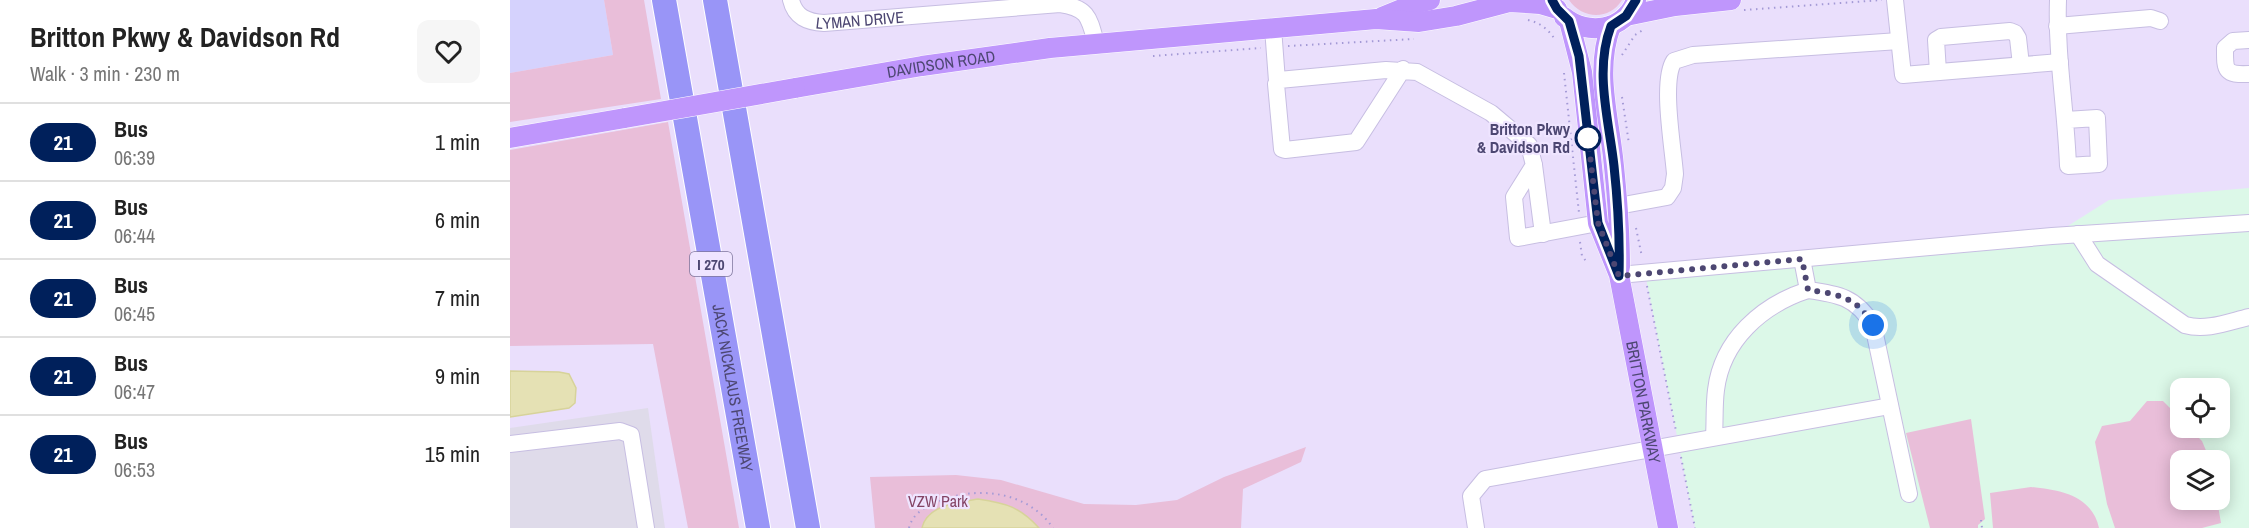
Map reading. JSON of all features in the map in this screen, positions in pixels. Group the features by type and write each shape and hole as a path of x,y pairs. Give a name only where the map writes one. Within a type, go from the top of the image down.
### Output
{"highway":[{"name":"JACK NICKLAUS FREEWAY","path":"664,0 758,528"},
{"path":"715,0 808,528"}],"main road":[{"name":"DAVIDSON ROAD","path":"1376,19 1430,0"},
{"name":"DAVIDSON ROAD","path":"510,138 946,62 1096,43 1376,19 1419,22 1456,16 1509,2 1540,4 1560,10 1582,27 1590,28 1624,14"},
{"path":"1624,14 1675,6 1736,5"},
{"name":"BRITTON PARKWAY","path":"1560,10 1582,72 1598,223 1619,276 1668,528"},
{"name":"BRITTON PARKWAY","path":"1619,276 1625,205 1603,82 1604,52 1624,14"}],"street":[{"name":"LYMAN DRIVE","path":"791,0 799,16 811,22 824,23 1037,3 1060,4 1083,10 1090,21 1096,43"},
{"path":"1895,0 1903,75 2060,62"},
{"path":"2058,0 2057,26 2066,120"},
{"path":"2057,26 2151,18 2160,21"},
{"path":"1273,28 1282,149 1285,150 1356,142 1402,69"},
{"path":"1938,72 1936,40 1941,37 1998,32 2015,33 2018,38 2021,65"},
{"path":"2249,40 2233,41 2225,48 2225,67 2233,74 2249,74"},
{"path":"1625,205 1668,197 1673,188 1675,174 1667,83 1669,68 1674,61 1693,55 1899,41"},
{"path":"1277,81 1402,69 1417,72 1491,112 1529,145 1543,234"},
{"path":"1533,165 1515,197 1518,238 1598,223"},
{"path":"1619,276 2078,234 2249,223"},
{"path":"2078,234 2097,264 2185,325 2196,328 2249,317"},
{"path":"1802,259 1808,290"},
{"path":"1714,436 1716,388 1724,362 1750,322 1788,297 1808,290 1829,293 1852,301 1865,312 1875,334 1909,494"},
{"path":"1476,528 1471,496 1485,479 1890,406"},
{"path":"510,444 620,431 631,435 646,528"}],"path":[{"path":"1736,5 1885,0"},
{"path":"1620,58 1635,35 1651,25"},
{"path":"1621,90 1629,144"},
{"path":"1625,205 1645,273 1695,528"},
{"path":"909,528 914,517 931,505 946,498 978,491 998,493 1023,503 1044,517 1053,528"},
{"path":"1982,520 1982,528"}],"shaded area":[{"path":"510,0 604,0 613,55 510,73"},
{"path":"2249,188 2249,528 1695,528 1645,273 2052,236 2109,200"},
{"path":"510,371 569,374 576,388 575,403 569,408 510,417"},
{"path":"648,408 665,528 510,528 510,428"},
{"path":"978,499 1012,507 1039,528 922,528 930,514 937,510 953,503"}],"green space":[{"path":"604,0 644,0 661,99 510,122 510,73 613,55"},
{"path":"1569,0 1622,0 1610,12 1596,15 1581,11"},
{"path":"668,122 739,528 688,528 653,344 510,346 510,150"},
{"path":"2147,401 2163,401 2170,408 2170,438 2199,438 2202,441 2206,450 2170,450 2170,510 2219,510 2221,523 2202,528 2115,528 2107,504 2095,442 2102,426 2130,421"},
{"path":"1971,419 1985,519 1978,525 1978,528 1930,528 1906,433"},
{"name":"VZW Park","path":"1306,447 1301,462 1243,489 1241,528 875,528 870,477 956,475 1001,480 1084,504 1136,505 1177,500 1224,477"},
{"path":"2031,487 2063,493 2082,501 2095,517 2099,528 1993,528 1990,493"}],"bus line":[{"name":"21","path":"1552,0 1569,21 1579,56 1598,223 1619,276 1620,221 1603,82 1604,52 1611,26 1626,16 1636,0"}],"place":[{"name":"Britton Pkwy & Davidson Rd","path":"1588,138"}],"route":[{"path":"1588,138 1598,223 1619,276 1802,259 1808,290 1829,293 1852,301 1865,312 1873,325"}]}
